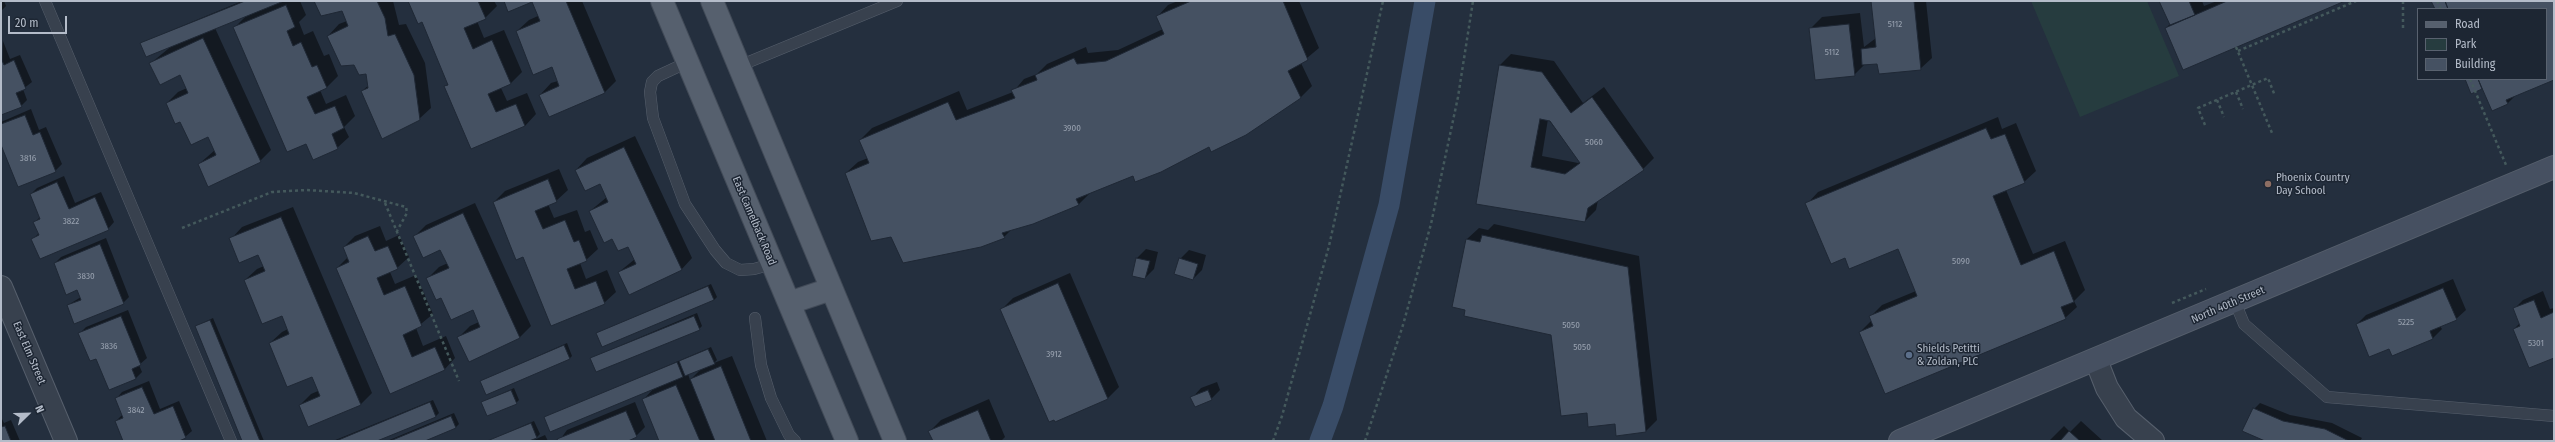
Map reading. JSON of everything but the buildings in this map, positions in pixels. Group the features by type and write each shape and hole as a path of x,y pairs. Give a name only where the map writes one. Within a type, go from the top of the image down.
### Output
{"main road":[{"name":"East Camelback Road","path":"662,1 847,441"},
{"path":"712,1 894,441"},
{"name":"North 40th Street","path":"1900,441 2554,167"},
{"path":"788,303 831,289"}],"street":[{"name":"East Elm Street","path":"1,287 66,441"},
{"path":"2096,360 2107,388 2126,418 2153,441"}],"lane":[{"path":"45,1 231,441"},
{"path":"739,66 897,1"},
{"path":"688,62 658,76 652,82 650,92 653,118 685,204 715,250 726,263 740,270 754,269 772,264"},
{"path":"2234,302 2244,324 2327,397 2554,416"},
{"path":"755,318 761,365 771,398 789,435 796,441"}],"path":[{"path":"1273,441 1282,416 1329,246 1383,1"},
{"path":"1365,441 1403,325 1431,224 1458,97 1473,1"},
{"path":"2238,51 2356,1"},
{"path":"2403,1 2403,29"},
{"path":"2236,47 2272,133"},
{"path":"2205,125 2198,108 2268,78 2275,96"},
{"path":"2470,80 2507,166"},
{"path":"2236,92 2243,109"},
{"path":"2217,100 2224,117"},
{"path":"182,228 279,191 336,191 354,193 406,207 407,213 397,232"},
{"path":"385,202 459,381"}],"green space":[{"path":"2031,1 2147,1 2179,76 2080,117"}],"waterway":[{"path":"1320,441 1333,406 1389,205 1425,1"}],"place":[{"name":"Phoenix Country Day School","path":"2268,184"},
{"name":"Shields Petitti & Zoldan, PLC","path":"1909,355"}]}
